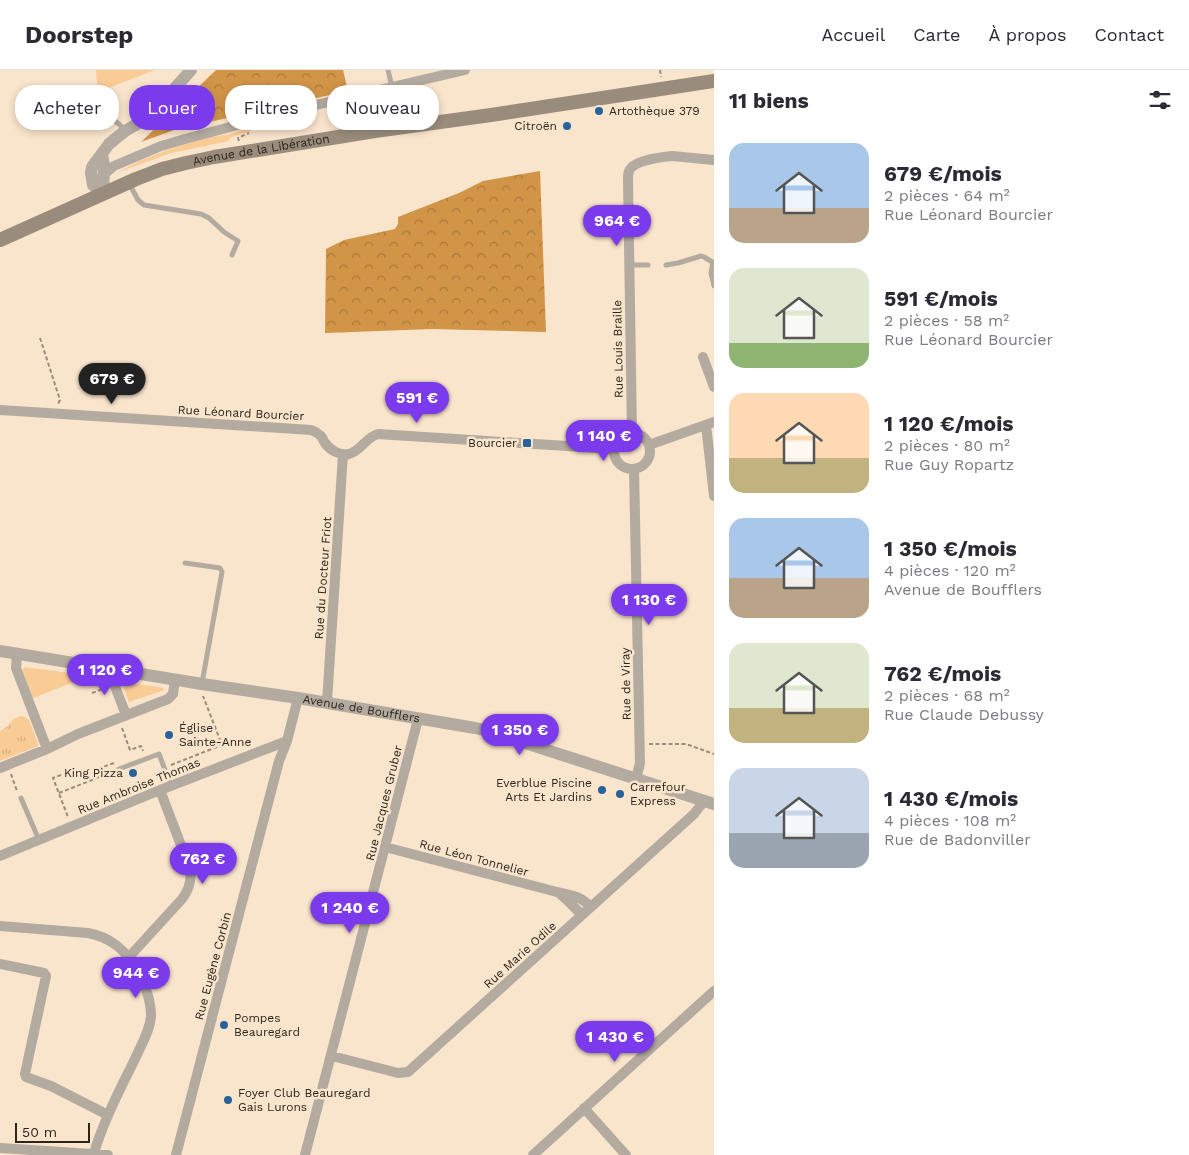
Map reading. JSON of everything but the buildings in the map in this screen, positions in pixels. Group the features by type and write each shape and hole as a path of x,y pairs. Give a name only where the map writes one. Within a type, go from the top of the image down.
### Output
{"main road":[{"name":"Avenue de la Libération","path":"0,240 98,189 129,182 162,169 214,157 395,128 714,82"}],"street":[{"path":"98,189 91,173 92,166 109,144 152,114 191,70"},
{"path":"401,85 465,70"},
{"path":"104,174 114,166 185,138 327,102"},
{"path":"98,189 104,174 102,154"},
{"name":"Rue Louis Braille","path":"632,434 629,170 643,162 672,156 714,160"},
{"path":"704,357 714,387"},
{"name":"Rue Léonard Bourcier","path":"0,410 311,430 318,434 331,450 343,454"},
{"path":"649,445 710,424 714,496"},
{"path":"343,454 354,452 370,437 378,434 614,449"},
{"path":"637,434 642,436 649,445 650,451 647,461 634,469 628,469 620,464 615,456 614,449 623,436 637,434"},
{"name":"Rue du Docteur Friot","path":"327,702 343,454"},
{"name":"Rue de Viray","path":"634,469 639,744 639,767 636,779"},
{"name":"Avenue de Boufflers","path":"0,651 175,679 202,689 327,702 488,731 708,802"},
{"path":"17,654 16,668 47,749"},
{"path":"108,668 126,715"},
{"path":"3,766 168,698 173,694 175,679"},
{"name":"Rue Eugène Corbin","path":"176,1155 279,761 287,741 298,698"},
{"name":"Rue Jacques Gruber","path":"305,1155 418,719"},
{"name":"Rue Ambroise Thomas","path":"0,856 160,790 287,741"},
{"path":"129,957 182,899 191,881 190,869 160,790"},
{"name":"Rue Marie Odile","path":"332,1056 398,1073 408,1072 701,806 708,802"},
{"name":"Rue Léon Tonnelier","path":"385,847 580,898 591,907"},
{"name":"Rue Léon Tonnelier","path":"557,892 582,915"},
{"path":"0,926 94,934 115,944 129,957 140,975 148,995 150,1009 150,1022 147,1034 108,1115 95,1146 94,1154"},
{"path":"0,964 44,973 46,976 25,1074 26,1077 51,1086 108,1115"},
{"path":"533,1155 714,991"},
{"path":"584,1108 626,1155"},
{"path":"0,1148 108,1155"}],"lane":[{"path":"388,70 392,85"},
{"path":"119,124 126,131"},
{"path":"129,182 138,200 144,205 201,214 209,218 224,232 238,241 232,255"},
{"path":"666,265 701,256 704,257 714,262 710,273 714,286"},
{"path":"629,265 648,265"},
{"path":"185,563 220,568 222,572 202,689"},
{"path":"119,769 159,754 171,786"},
{"path":"21,798 39,840"}],"path":[{"path":"660,70 661,77"},
{"path":"40,338 60,400 58,406"},
{"path":"92,693 114,684"},
{"path":"164,768 222,745 202,689"},
{"path":"125,736 130,750 141,746 143,751 138,754"},
{"path":"639,744 688,744 714,754"},
{"path":"74,770 84,774 120,760"},
{"path":"3,766 21,798"},
{"path":"59,793 119,769"},
{"path":"61,775 53,778 72,826"}],"green space":[{"path":"96,70 155,70 116,85 97,85"},
{"path":"216,70 343,70 347,85 327,85 327,96 317,98 317,85 225,85 225,119 215,121 215,85 200,85"},
{"path":"154,130 174,130 141,142"},
{"path":"242,130 253,130 229,138 229,141 171,153 116,173 170,149 202,139"},
{"path":"540,171 546,332 433,329 325,333 326,249 344,240 395,229 398,224 398,217 459,193 483,181"},
{"path":"25,667 83,675 84,678 33,698 22,670"},
{"path":"124,682 163,688 164,690 129,702 122,684"},
{"path":"21,716 29,720 38,746 0,761 0,731 8,726 13,719"}],"place":[{"name":"Artothèque 379","path":"599,111"},
{"name":"Citroën","path":"567,126"},
{"name":"Bourcier","path":"527,443"},
{"name":"Église Sainte-Anne","path":"169,735"},
{"name":"King Pizza","path":"133,773"},
{"name":"Everblue Piscine Arts Et Jardins","path":"602,790"},
{"name":"Carrefour Express","path":"620,794"},
{"name":"Pompes Beauregard","path":"224,1025"},
{"name":"Foyer Club Beauregard Gais Lurons","path":"228,1100"}]}
